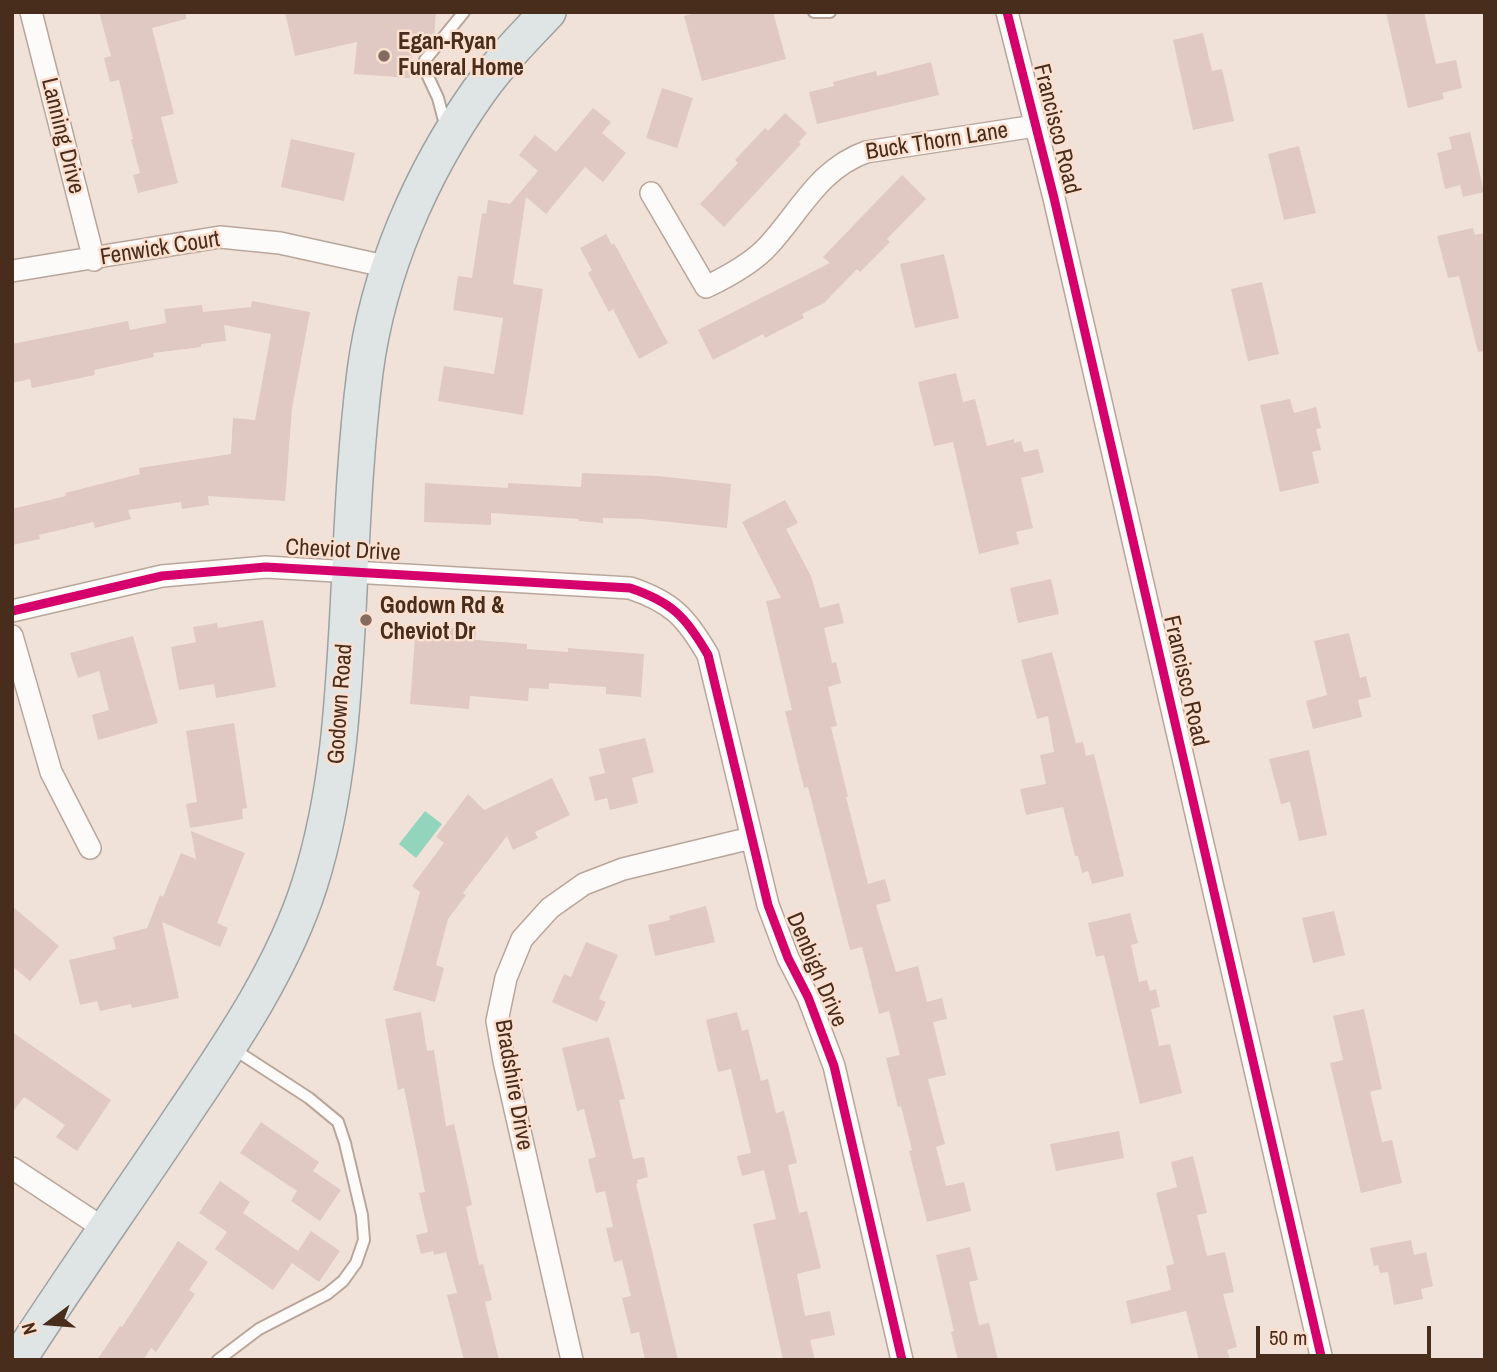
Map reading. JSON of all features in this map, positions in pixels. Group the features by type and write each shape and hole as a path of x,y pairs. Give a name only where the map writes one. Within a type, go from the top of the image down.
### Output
{"main road":[{"name":"Godown Road","path":"18,1360 229,1046 277,962 310,886 325,831 340,733 365,370 389,267 439,152 480,90 548,12"}],"street":[{"name":"Lanning Drive","path":"31,12 94,260"},
{"name":"Francisco Road","path":"1007,12 1063,238 1322,1360"},
{"name":"Buck Thorn Lane","path":"651,193 706,288 768,247 810,194 834,168 848,159 866,152 1035,126"},
{"name":"Fenwick Court","path":"12,271 94,260 220,237 280,243 389,267"},
{"name":"Cheviot Drive","path":"12,611 162,576 266,567 630,588 671,607"},
{"name":"Denbigh Drive","path":"671,607 693,630 708,655 768,905 788,958 808,997 834,1066 902,1360"},
{"path":"12,636 51,772 90,848"},
{"name":"Bradshire Drive","path":"572,1360 497,1021 506,978 522,939 550,908 584,884 623,869 751,838"},
{"path":"12,1168 106,1230"}],"lane":[{"path":"449,138 438,98 425,70 425,60 464,12"},
{"path":"814,12 830,12"},
{"path":"218,1360 259,1329 327,1294 344,1281 356,1263 364,1240 362,1215 338,1122 309,1098 229,1046"}],"shaded area":[{"path":"425,811 442,824 416,858 399,844"}],"building":[{"path":"99,12 186,12 186,19 152,28 174,114 161,117 178,183 138,193 133,175 140,173 133,139 119,80 110,82 104,58 111,56"},
{"name":"Egan-Ryan Funeral Home","path":"285,12 436,12 434,37 413,36 410,78 354,74 357,42 295,56"},
{"path":"699,12 773,12 786,59 702,81 684,16"},
{"path":"1386,12 1424,12 1436,64 1456,60 1462,88 1442,93 1444,99 1408,108"},
{"path":"1203,33 1212,71 1222,69 1234,121 1193,130 1173,40"},
{"path":"931,62 939,95 817,124 809,92 834,86 833,82 876,71 877,76"},
{"path":"662,88 693,98 677,148 646,138"},
{"path":"593,108 611,122 602,133 626,153 603,182 585,167 546,214 526,197 513,284 543,289 523,415 438,401 444,366 494,374 503,318 453,310 458,276 472,278 482,213 486,214 488,200 510,204 538,171 519,155 535,135 556,152"},
{"path":"785,113 807,133 799,142 801,144 724,227 700,204 738,163 735,160 765,128 768,131"},
{"path":"1470,132 1484,192 1463,197 1460,185 1445,189 1437,153 1452,149 1449,137"},
{"path":"291,139 355,153 344,201 281,187"},
{"path":"1299,146 1316,213 1284,220 1268,154"},
{"path":"902,175 926,199 887,239 890,242 860,272 857,269 824,303 802,314 804,318 765,338 763,334 713,360 698,330 830,263 823,257"},
{"path":"1473,228 1475,235 1485,233 1485,351 1478,352 1459,276 1448,278 1437,236"},
{"path":"606,234 612,245 614,243 668,343 639,359 613,309 609,312 588,273 592,270 580,248"},
{"path":"944,254 959,318 915,328 900,264"},
{"path":"1262,282 1279,354 1248,361 1231,289"},
{"path":"252,301 310,312 292,408 285,501 208,496 209,505 182,509 181,502 128,510 131,519 95,528 93,522 39,535 40,539 12,545 12,509 140,474 139,468 231,454 233,418 255,420 271,334 224,325 226,341 153,353 154,357 94,370 95,375 32,388 30,379 12,383 12,344 128,321 130,330 166,323 164,309 202,305 203,312 251,307"},
{"path":"956,373 963,402 975,399 987,446 1014,439 1014,443 1021,441 1024,452 1038,449 1044,472 1021,478 1033,528 1016,532 1019,544 979,554 953,442 934,446 918,382"},
{"path":"1290,399 1294,413 1316,407 1321,428 1316,429 1321,450 1312,452 1319,483 1280,492 1260,405"},
{"path":"582,473 658,476 731,484 727,528 642,519 603,518 603,523 491,513 491,525 424,522 425,483 508,488 508,483 581,487"},
{"path":"785,500 798,523 786,529 811,576 820,608 839,603 844,623 824,628 832,663 836,662 841,683 828,687 837,726 831,727 868,884 885,879 891,901 876,905 896,972 918,966 927,1002 942,998 947,1019 933,1022 946,1075 928,1079 945,1144 936,1147 946,1186 964,1182 971,1211 927,1222 901,1106 898,1107 886,1058 900,1055 889,1011 879,1014 862,947 850,950 808,787 804,788 785,711 792,710 766,601 781,598 742,522"},
{"path":"1051,579 1059,614 1018,623 1010,588"},
{"path":"263,620 276,687 216,698 214,684 179,690 171,647 196,642 193,627 217,623 218,628"},
{"path":"416,625 476,630 475,640 527,644 527,649 568,652 568,648 644,654 641,697 606,694 606,687 549,683 549,689 529,688 528,701 470,696 469,709 410,704"},
{"path":"1349,633 1360,678 1366,676 1371,697 1358,700 1362,717 1313,729 1306,701 1327,695 1314,641"},
{"path":"133,636 158,723 98,740 92,715 109,710 99,671 78,678 70,653"},
{"path":"1052,652 1076,743 1083,742 1086,756 1094,754 1124,876 1092,884 1088,871 1082,873 1078,856 1075,856 1063,807 1026,815 1020,789 1046,784 1040,755 1054,752 1048,716 1037,719 1021,660"},
{"path":"234,723 247,808 242,809 243,819 190,828 186,804 197,802 186,731"},
{"path":"645,738 654,772 632,778 638,803 610,810 607,798 595,801 589,777 605,773 599,749"},
{"path":"1309,750 1327,835 1299,841 1290,802 1281,804 1269,759"},
{"path":"552,778 570,815 535,832 538,838 513,850 507,836 463,893 466,895 448,919 436,965 444,968 435,1002 393,990 420,892 412,886 444,843 436,837 468,794 484,810"},
{"path":"191,831 245,853 217,923 228,928 220,947 162,922 179,998 132,1008 131,1004 100,1011 97,1001 80,1005 69,960 116,949 113,937 147,928 181,853 196,859"},
{"path":"12,906 59,946 30,981 12,966"},
{"path":"706,906 715,942 655,956 648,925"},
{"path":"1334,911 1345,955 1313,963 1302,918"},
{"path":"1130,913 1138,943 1131,945 1139,982 1147,980 1150,991 1156,989 1160,1007 1151,1009 1159,1046 1170,1044 1182,1093 1140,1104 1104,955 1096,957 1088,923"},
{"path":"586,942 618,955 599,999 606,1002 597,1022 552,1002 564,974 571,977"},
{"path":"1364,1009 1382,1089 1370,1092 1382,1142 1392,1140 1402,1183 1361,1193 1330,1063 1343,1060 1333,1016"},
{"path":"421,1012 427,1051 434,1050 446,1126 454,1124 472,1205 466,1207 479,1265 483,1264 492,1300 485,1302 499,1360 464,1360 447,1295 457,1293 446,1252 421,1254 416,1235 428,1232 419,1193 425,1192 404,1088 398,1090 385,1019"},
{"path":"737,1012 742,1031 748,1029 761,1081 768,1079 776,1113 784,1111 797,1163 788,1165 799,1213 807,1211 821,1268 797,1274 805,1316 830,1311 835,1335 810,1340 815,1360 783,1360 753,1224 776,1219 764,1170 742,1176 737,1156 751,1153 731,1069 718,1072 706,1020"},
{"path":"12,1032 111,1100 77,1151 56,1137 65,1125 24,1097 12,1113"},
{"path":"609,1037 625,1099 619,1100 633,1159 644,1157 648,1177 637,1180 636,1184 678,1360 645,1360 639,1332 631,1334 622,1298 631,1296 622,1260 614,1262 606,1228 613,1227 605,1191 596,1193 588,1159 596,1157 584,1109 577,1111 562,1048"},
{"path":"261,1122 319,1162 313,1171 341,1190 320,1221 291,1201 297,1191 240,1153"},
{"path":"1119,1131 1124,1158 1056,1171 1050,1144"},
{"path":"1193,1156 1207,1213 1197,1215 1207,1256 1225,1252 1234,1292 1223,1294 1237,1347 1227,1350 1230,1360 1199,1360 1186,1311 1131,1324 1126,1301 1171,1290 1166,1266 1174,1264 1156,1193 1177,1187 1171,1162"},
{"path":"220,1181 250,1202 243,1213 298,1251 311,1231 340,1251 319,1282 292,1263 273,1290 215,1249 227,1232 199,1213"},
{"path":"1411,1240 1414,1255 1426,1252 1433,1286 1421,1289 1423,1299 1394,1305 1388,1272 1380,1273 1378,1265 1374,1266 1370,1248"},
{"path":"178,1241 208,1262 189,1290 195,1294 156,1352 151,1348 143,1360 97,1360 120,1326 122,1327"},
{"path":"970,1247 978,1280 969,1282 979,1325 989,1323 998,1360 958,1360 951,1332 954,1331 936,1255"}],"cycle path":[{"path":"1007,12 1054,198 1322,1360"},
{"path":"12,611 162,576 266,567 630,588 657,599 676,612 708,655 768,905 788,958 808,997 834,1066 902,1360"}],"place":[{"name":"Egan-Ryan Funeral Home","path":"384,56"},
{"name":"Godown Rd & Cheviot Dr","path":"366,620"}]}
